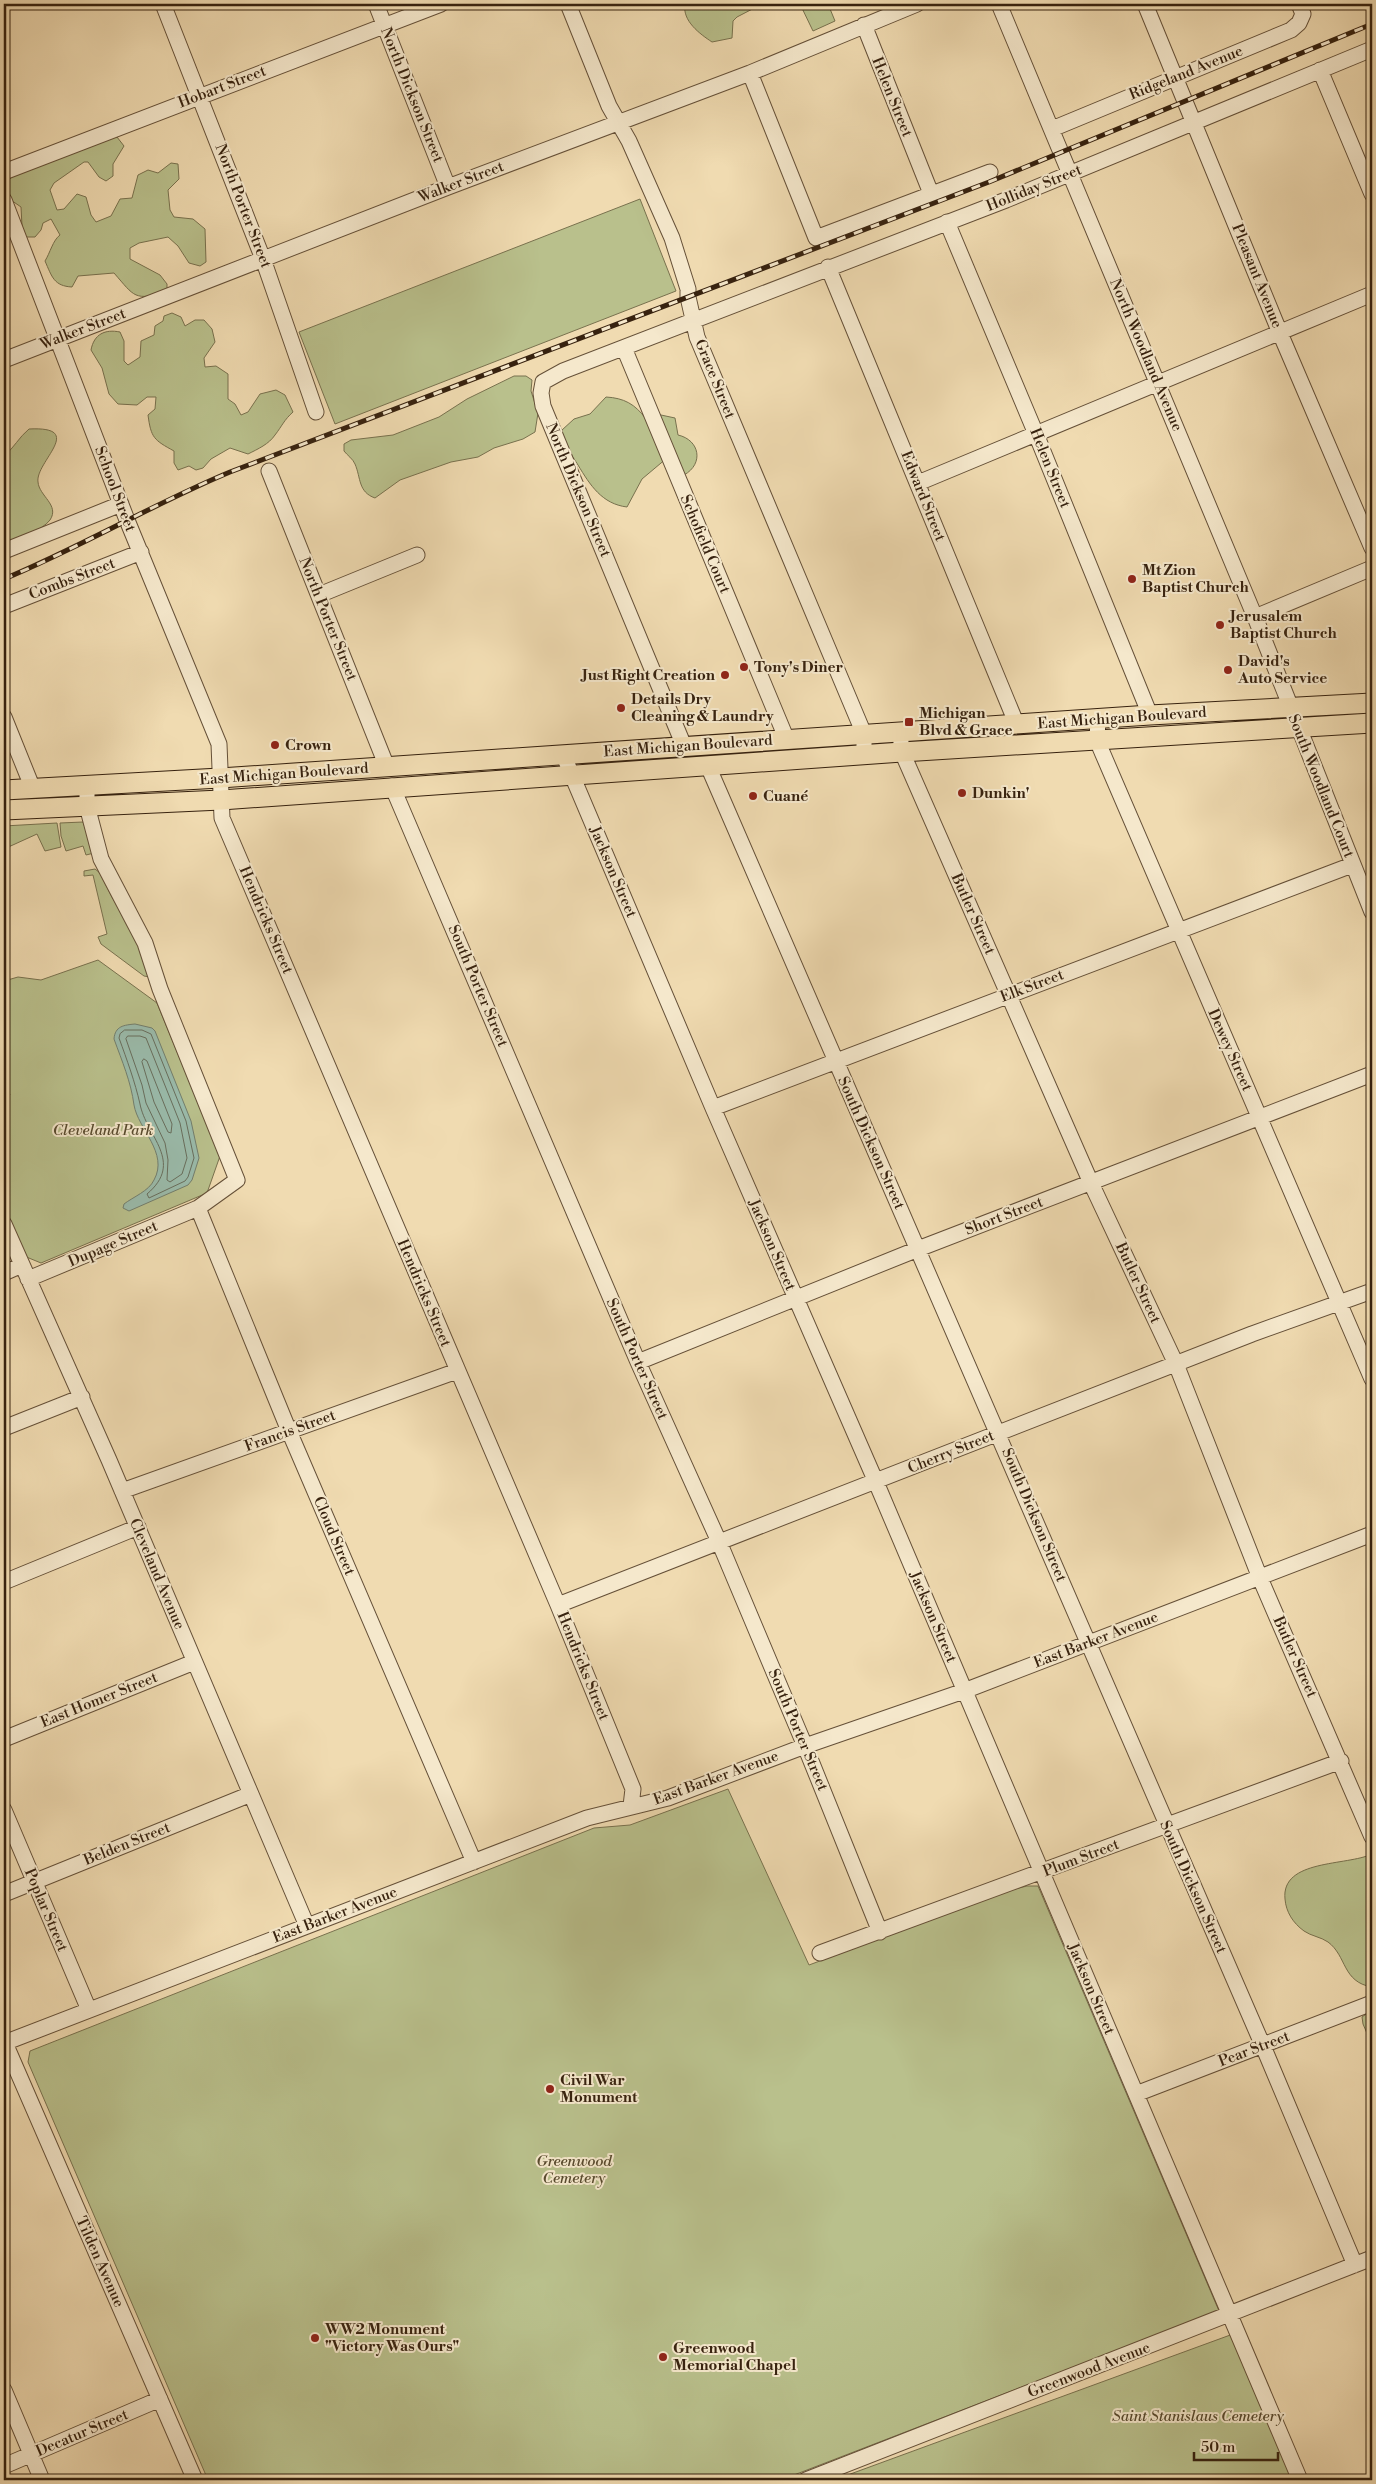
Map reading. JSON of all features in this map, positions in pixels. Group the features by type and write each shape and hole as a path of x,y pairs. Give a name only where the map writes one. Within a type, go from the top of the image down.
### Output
{"main road":[{"name":"East Michigan Boulevard","path":"4,790 220,778 1150,715 1372,703"},
{"name":"East Michigan Boulevard","path":"4,810 221,800 392,786 1297,726 1372,723"}],"street":[{"name":"North Porter Street","path":"163,4 263,259 316,412"},
{"name":"North Dickson Street","path":"376,4 448,187"},
{"name":"Hobart Street","path":"4,172 200,95 441,4"},
{"name":"Grace Street","path":"568,4 617,122 629,141 672,238 688,289 697,338 864,734 864,755"},
{"name":"Walker Street","path":"4,360 448,187 750,73 917,4"},
{"name":"North Woodland Avenue","path":"999,4 1255,616 1290,708"},
{"name":"Pleasant Avenue","path":"1145,4 1280,332 1372,548"},
{"name":"Ridgeland Avenue","path":"1052,128 1291,30 1299,23 1303,14 1298,4"},
{"name":"Helen Street","path":"864,25 932,196"},
{"name":"Holliday Street","path":"693,321 1070,174 1372,49"},
{"path":"1320,70 1372,194"},
{"name":"Holliday Street","path":"750,73 816,238 932,196 990,172"},
{"name":"School Street","path":"4,200 121,504 219,744 220,778"},
{"name":"Helen Street","path":"947,222 1036,434 1150,715"},
{"name":"Edward Street","path":"828,267 1017,725"},
{"path":"918,483 1372,294"},
{"name":"North Dickson Street","path":"684,746 543,406 541,393 543,382 551,376 693,321"},
{"name":"Schofield Court","path":"624,348 787,740"},
{"name":"North Porter Street","path":"269,471 387,767"},
{"path":"4,551 121,504"},
{"name":"Combs Street","path":"4,606 141,552"},
{"path":"319,595 417,555"},
{"path":"1255,616 1372,568"},
{"name":"South Woodland Court","path":"1290,708 1372,912"},
{"path":"4,717 33,789"},
{"name":"Dewey Street","path":"1098,719 1097,740 1372,1379"},
{"name":"Butler Street","path":"900,732 902,752 1091,1183 1176,1364 1260,1578 1341,1761 1372,1837"},
{"name":"Jackson Street","path":"563,754 713,1108 876,1482 1041,1873 1232,2315 1300,2480"},
{"name":"South Dickson Street","path":"708,766 1089,1642 1355,2265"},
{"name":"Hendricks Street","path":"220,778 222,818 558,1605 633,1790 631,1806"},
{"path":"87,786 87,806"},
{"name":"South Porter Street","path":"392,786 638,1362 720,1544 805,1746 880,1932"},
{"name":"Dupage Street","path":"4,1272 25,1272 198,1208 236,1180 160,989 145,943 102,859 87,806"},
{"name":"Elk Street","path":"713,1108 1352,865"},
{"name":"Short Street","path":"638,1362 918,1249 1372,1074"},
{"name":"Cloud Street","path":"198,1208 289,1431 474,1862"},
{"name":"Cleveland Avenue","path":"4,1224 82,1397 307,1926"},
{"name":"Cherry Street","path":"558,1605 720,1544 1252,1334 1372,1291"},
{"name":"Francis Street","path":"122,1490 457,1371"},
{"path":"4,1428 82,1397"},
{"path":"4,1582 138,1528"},
{"name":"East Barker Avenue","path":"4,2043 586,1818 668,1798 805,1746 964,1691 1372,1534"},
{"name":"East Homer Street","path":"4,1739 194,1662"},
{"name":"Plum Street","path":"820,1953 1341,1761"},
{"name":"Belden Street","path":"4,1894 251,1794"},
{"name":"Poplar Street","path":"4,1810 89,2010"},
{"name":"Pear Street","path":"1136,2094 1372,2003"},
{"name":"Tilden Avenue","path":"4,2043 195,2480"},
{"name":"Greenwood Avenue","path":"806,2480 1232,2315 1372,2258"},
{"path":"4,2390 42,2480"},
{"name":"Decatur Street","path":"4,2466 160,2399"}],"green space":[{"path":"685,4 762,4 733,21 732,38 712,42 697,31 689,21 686,16"},
{"path":"800,4 828,4 835,21 813,31"},
{"path":"117,137 124,146 113,164 113,176 106,181 99,177 88,162 84,162 54,183 50,190 57,210 64,209 77,194 86,197 91,215 96,222 111,216 120,199 132,198 138,175 148,170 158,173 171,163 178,164 179,179 168,190 170,210 174,217 193,219 205,229 206,262 200,266 189,263 178,246 168,237 139,243 130,248 130,259 160,275 167,284 167,292 148,296 136,295 114,273 78,276 72,287 57,283 45,261 53,243 60,235 51,219 43,223 41,230 35,237 26,237 22,226 21,207 8,198 9,179 21,172 61,152 89,142"},
{"path":"640,199 676,291 335,424 299,332"},
{"path":"172,313 181,317 185,326 195,320 204,320 212,329 215,342 204,358 205,367 216,366 228,374 228,399 235,404 241,415 248,412 260,394 276,390 285,395 293,412 266,444 248,454 230,448 211,459 203,468 196,470 189,466 178,470 174,463 174,451 158,441 152,434 148,415 155,409 156,397 147,397 137,405 118,404 109,394 102,368 91,350 98,336 110,331 120,332 124,341 124,361 128,365 140,357 141,341 154,335 155,326 163,321 164,316"},
{"path":"514,376 526,376 532,380 531,391 538,413 535,432 523,439 494,448 478,457 451,462 400,480 375,498 366,492 361,484 354,462 344,451 344,444 351,440 393,435 439,417 467,399"},
{"path":"606,397 629,403 638,409 646,419 661,415 675,418 678,435 691,442 695,447 697,459 695,465 684,475 667,458 642,479 627,507 610,502 604,498 587,480 567,449 562,430 574,419 590,414"},
{"path":"29,429 46,430 54,433 57,439 39,474 38,482 39,487 51,505 52,515 50,520 41,528 4,545 4,456"},
{"path":"83,822 94,853 86,855 83,846 66,851 61,836 60,823"},
{"path":"57,823 61,847 45,851 37,834 4,849 4,826"},
{"path":"95,869 100,873 139,942 150,977 144,976 101,944 98,937 107,934 93,875 84,876 84,871"},
{"name":"Cleveland Park","path":"98,960 157,1003 220,1156 207,1193 41,1263 24,1256 4,1209 4,1098 10,1095 4,1079 4,981 18,977 41,980"},
{"name":"Greenwood Cemetery","path":"728,1789 809,1965 1011,1890 1027,1886 1038,1886 1219,2311 781,2480 208,2480 28,2062 30,2051 594,1828 630,1825"},
{"path":"1372,1854 1372,1987 1355,1980 1339,1954 1328,1942 1300,1928 1291,1917 1285,1899 1287,1886 1293,1877 1304,1870"},
{"path":"1372,2010 1372,2045 1362,2017"},
{"name":"Saint Stanislaus Cemetery","path":"1233,2334 1292,2480 834,2480"}],"water":[{"path":"135,1024 152,1028 155,1031 191,1121 199,1158 192,1180 188,1185 129,1211 123,1208 124,1204 152,1184 158,1170 158,1160 155,1151 137,1114 114,1039 118,1029"}],"railway":[{"path":"4,579 33,567 201,484 230,472 989,182 1372,24"}],"place":[{"name":"Mt Zion Baptist Church","path":"1132,579"},
{"name":"Jerusalem Baptist Church","path":"1220,625"},
{"name":"Tony's Diner","path":"744,667"},
{"name":"David's Auto Service","path":"1228,670"},
{"name":"Just Right Creation","path":"725,675"},
{"name":"Details Dry Cleaning & Laundry","path":"621,708"},
{"name":"Michigan Blvd & Grace","path":"909,722"},
{"name":"Crown","path":"275,745"},
{"name":"Dunkin'","path":"962,793"},
{"name":"Cuané","path":"753,796"},
{"name":"Civil War Monument","path":"550,2089"},
{"name":"WW2 Monument \"Victory Was Ours\"","path":"315,2338"},
{"name":"Greenwood Memorial Chapel","path":"663,2357"}]}
